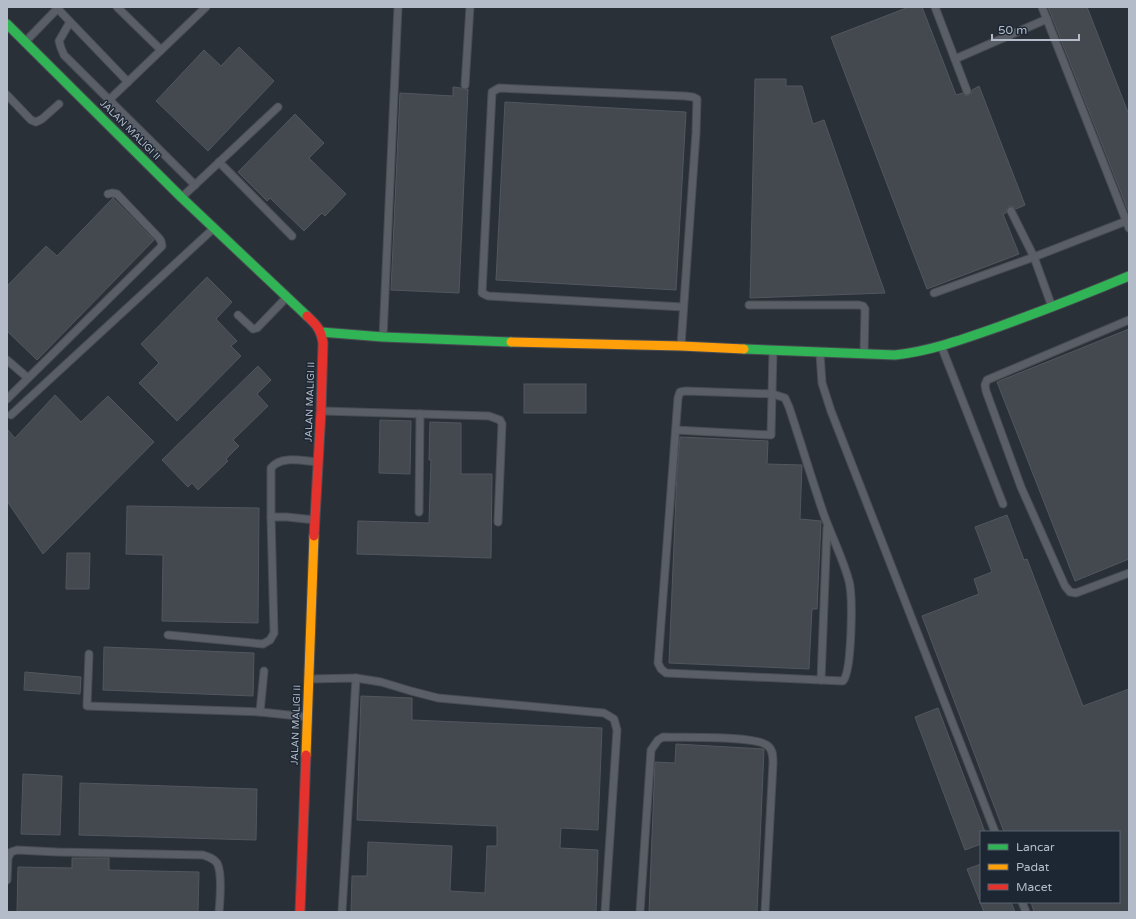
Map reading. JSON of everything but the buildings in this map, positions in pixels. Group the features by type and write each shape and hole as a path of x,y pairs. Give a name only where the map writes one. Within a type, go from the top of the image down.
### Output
{"street":[{"name":"JALAN MALIGI II","path":"7,24 182,198 315,323 321,332 323,343 322,412 315,520 300,912"},
{"path":"321,332 383,337 492,342 681,346 895,355 915,353 941,347 1052,308 1129,276"}],"lane":[{"path":"117,7 161,50"},
{"path":"383,337 398,7"},
{"path":"465,85 470,7"},
{"path":"935,7 967,92"},
{"path":"934,293 1128,223 1042,7"},
{"path":"25,42 57,8 128,82"},
{"path":"109,100 203,8"},
{"path":"955,59 1047,19"},
{"path":"70,22 59,41 60,48 64,55 195,185"},
{"path":"681,346 697,99 685,96 500,88 492,92 482,293 488,296 683,307"},
{"path":"7,95 31,120 36,122 42,119 59,104"},
{"path":"182,198 278,107"},
{"path":"219,162 292,236"},
{"path":"7,399 162,246 162,241 117,194 108,194"},
{"path":"1011,211 1034,258 1052,308"},
{"path":"11,415 214,229"},
{"path":"238,315 253,329 257,328 287,297"},
{"path":"749,304 863,306 865,310 864,354"},
{"path":"1129,320 988,380 985,385 1021,487 1065,586 1070,592 1076,593 1129,573"},
{"path":"941,347 1002,504"},
{"path":"676,430 771,435 773,351"},
{"path":"820,353 822,383 831,411 994,831"},
{"path":"7,360 28,378"},
{"path":"680,392 773,394 785,398 790,407 828,524 849,582 851,594 849,664 845,679 842,681 666,673 661,669 658,663 676,430 678,398 680,392"},
{"path":"322,412 490,416 500,420 502,424 498,522"},
{"path":"419,512 420,414"},
{"path":"168,635 263,644 270,640 274,633 271,468 275,463 286,460 318,462"},
{"path":"271,517 315,520"},
{"path":"821,680 828,524"},
{"path":"89,654 86,706 260,712 308,717"},
{"path":"260,712 264,671"},
{"path":"309,680 356,678 381,682 438,698 604,713 614,719 617,730 605,912"},
{"path":"342,912 356,678"},
{"path":"640,912 651,750 654,743 663,737 748,739 762,742 769,746 773,753 773,763 765,912"},
{"path":"7,880 8,858 11,852 17,850 211,857 217,863 219,871 219,912"}],"traffic: fast":[{"path":"7,24 182,198 307,316"},
{"path":"744,349 895,355 922,351 1014,321 1129,276"},
{"path":"321,332 383,337 511,342"}],"traffic: slow":[{"path":"511,342 744,349"},
{"path":"306,755 314,536"}],"traffic: jam":[{"path":"307,316 318,328 323,343 314,536"},
{"path":"300,912 306,755"}]}
